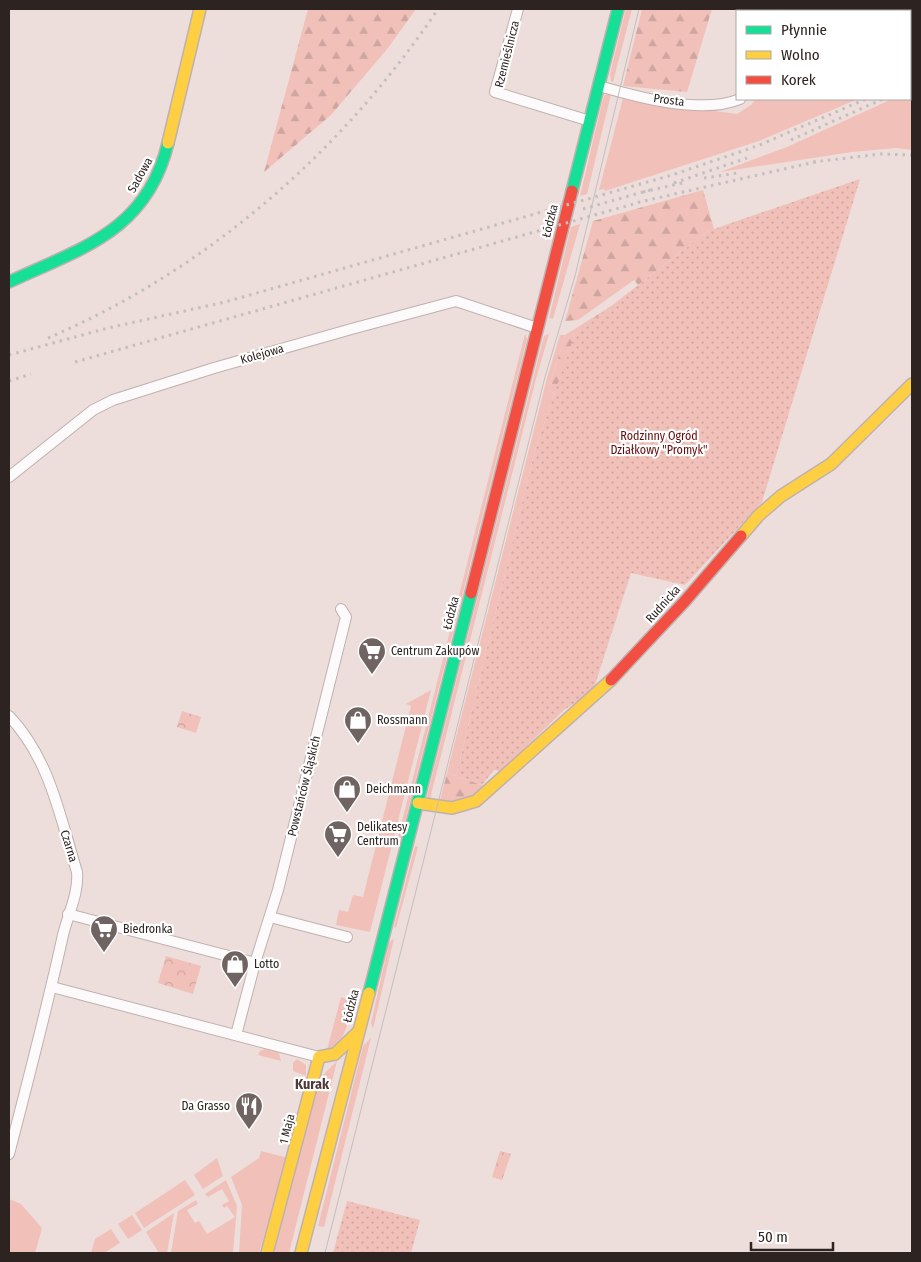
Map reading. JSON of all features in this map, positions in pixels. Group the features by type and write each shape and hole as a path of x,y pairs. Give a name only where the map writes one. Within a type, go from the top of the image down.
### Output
{"main road":[{"name":"Sadowa","path":"9,282 103,238 127,218 146,196 163,163 200,9"},
{"name":"Łódzka","path":"301,1253 418,803 618,9"},
{"name":"Rudnicka","path":"418,803 443,809 457,809 475,802 484,795 601,691 685,601 759,515 782,496 830,464 912,384"},
{"path":"319,1057 335,1054 358,1032"},
{"name":"1 Maja","path":"267,1253 319,1057"}],"street":[{"name":"Rzemieślnicza","path":"518,9 495,92 590,121"},
{"name":"Prosta","path":"599,86 639,96 684,103 716,105 736,100"},
{"name":"Kolejowa","path":"9,476 93,410 114,400 214,368 355,328 456,301 537,328"},
{"name":"Powstańców Śląskich","path":"236,1035 255,963 270,917 346,617 341,609"},
{"name":"Czarna","path":"9,716 31,743 43,763 77,872 78,885 68,914 52,987"},
{"path":"68,914 255,963"},
{"path":"270,917 347,937"},
{"path":"9,1154 52,987 319,1057"}],"green space":[{"path":"308,9 416,9 388,48 331,115 264,172"},
{"path":"626,9 632,9 613,82 611,81 610,74"},
{"path":"642,9 712,9 687,92 623,86"},
{"path":"911,90 912,150 896,148 852,152 720,172 787,147 890,100 911,100"},
{"path":"611,94 587,194 580,196 603,99 605,95"},
{"path":"623,98 737,114 755,100 856,100 759,141 605,191 604,189 599,190"},
{"name":"Rodzinny Ogród Działkowy \"Promyk\"","path":"860,179 762,502 685,585 631,573 593,691 564,710 501,771 494,770 482,785 456,776 535,450 575,334 708,231"},
{"path":"703,190 714,229 708,231 638,285 634,280 578,320 565,321 593,221"},
{"path":"580,224 553,319 549,318 571,227"},
{"path":"613,305 575,334 555,393 548,391 565,335"},
{"path":"525,334 527,339 401,838 398,837"},
{"path":"549,334 430,799 427,796 544,336"},
{"path":"575,334 535,450 456,776 447,773 547,378 560,335 565,335 548,391 554,393"},
{"path":"431,690 370,932 336,925 339,910 348,912 353,895 363,897 411,706 406,704"},
{"path":"182,711 201,717 196,733 177,727"},
{"path":"447,773 482,785 485,789 474,800 439,804"},
{"path":"415,846 418,847 396,928 394,927"},
{"path":"394,938 373,1029 371,1023 389,943"},
{"path":"166,956 201,966 193,994 158,983"},
{"path":"341,997 352,1001 348,1023 343,1035 327,1050"},
{"path":"371,1038 324,1227 318,1226 363,1046"},
{"path":"265,1049 279,1053 281,1061 258,1055 260,1051"},
{"path":"297,1059 306,1065 306,1076 293,1071 293,1063"},
{"path":"337,1061 289,1253 274,1253 317,1088 323,1075"},
{"path":"261,1151 288,1158 259,1253 239,1253 242,1205 231,1177 259,1158"},
{"path":"500,1151 511,1154 502,1180 492,1177"},
{"path":"217,1158 223,1176 203,1189 194,1175"},
{"path":"185,1180 195,1195 144,1228 135,1213"},
{"path":"226,1180 237,1206 233,1253 171,1253 178,1211 196,1200 198,1204 187,1210 195,1223 199,1221 207,1234 235,1217 227,1206 224,1208 222,1205 229,1201 222,1189 208,1197 205,1194"},
{"path":"9,1199 21,1204 42,1228 35,1253 9,1253"},
{"path":"347,1201 420,1220 411,1253 333,1253"},
{"path":"174,1213 167,1253 159,1253 146,1232"},
{"path":"132,1215 142,1230 128,1239 118,1224"},
{"path":"111,1229 120,1243 104,1253 91,1253 95,1239"}],"tram line":[{"path":"325,1253 545,377 575,276 639,9"}],"railway":[{"path":"48,338 106,310 163,278 216,242 267,202 314,158 359,111 400,61 438,9"},
{"path":"9,355 108,328 225,302 672,175 757,146 864,100"},
{"path":"791,140 881,100"},
{"path":"813,162 881,154 912,155"},
{"path":"674,183 747,158"},
{"path":"75,362 644,201 819,161"},
{"path":"704,178 738,173"},
{"path":"643,192 682,183"},
{"path":"583,209 650,190"},
{"path":"9,381 31,374"}],"traffic: fast":[{"path":"572,191 618,9"},
{"path":"9,282 86,246 108,233 128,217 145,197 158,173 168,143"},
{"path":"369,993 471,593"}],"traffic: slow":[{"path":"168,143 200,9"},
{"path":"741,536 759,515 781,496 831,464 912,384"},
{"path":"418,803 452,808 476,801 611,680"},
{"path":"301,1253 369,993"},
{"path":"267,1253 319,1057 335,1054 358,1032"}],"traffic: jam":[{"path":"471,593 572,191"},
{"path":"611,680 685,601 741,536"}],"place":[{"name":"Centrum Zakupów","path":"372,675"},
{"name":"Rossmann","path":"358,744"},
{"name":"Deichmann","path":"347,813"},
{"name":"Delikatesy Centrum","path":"338,858"},
{"name":"Biedronka","path":"104,953"},
{"name":"Lotto","path":"235,988"},
{"name":"Da Grasso","path":"249,1130"}],"district":[{"name":"Kurak","path":"312,1084"}]}
